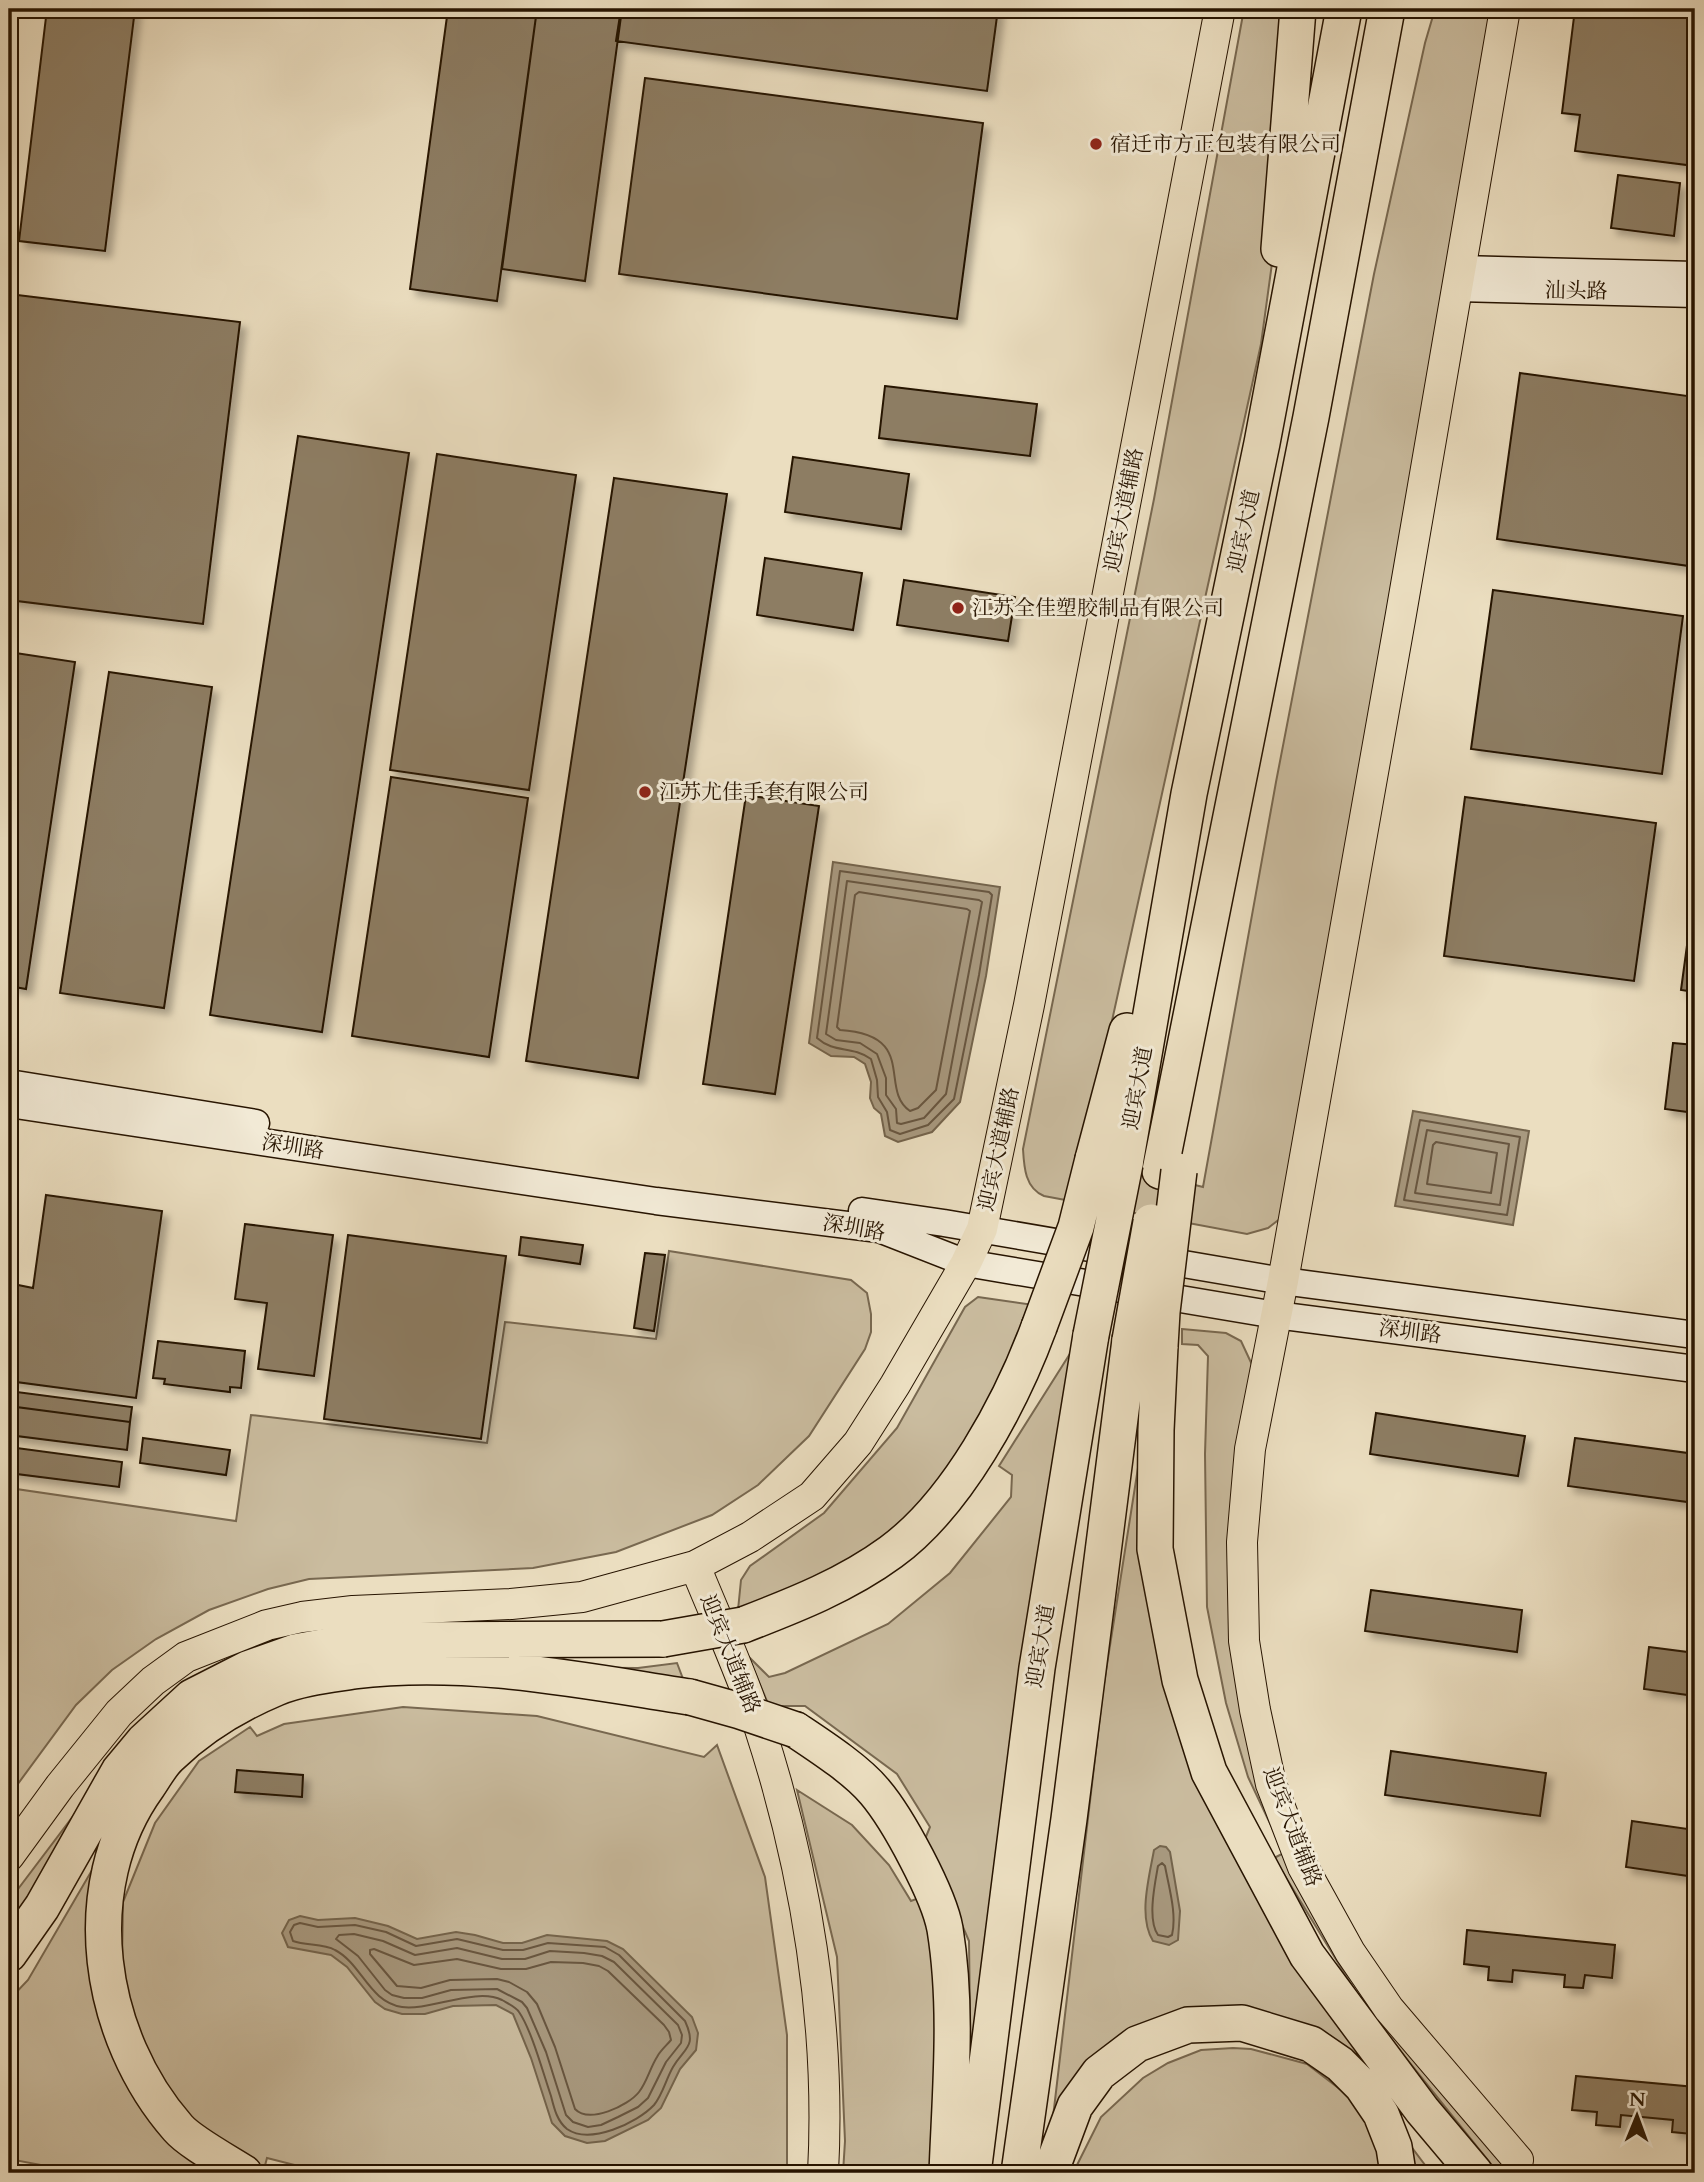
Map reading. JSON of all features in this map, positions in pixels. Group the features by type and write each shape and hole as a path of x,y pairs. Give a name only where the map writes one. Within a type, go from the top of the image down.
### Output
{"highway":[{"path":"1262,443 1298,9"},
{"name":"迎宾大道","path":"973,2173 1037,1668 1091,1335 1109,1161 1262,443 1345,9"},
{"name":"迎宾大道","path":"1019,2173 1069,1819 1170,1171 1228,828 1311,417 1387,9"},
{"path":"1311,417 1410,9"},
{"path":"9,1954 42,1907 119,1771 144,1741 192,1698 247,1668 295,1652 361,1640 663,1639 743,1625 816,1597 892,1552 937,1508 976,1456 1027,1360 1076,1227 1109,1161"},
{"path":"1145,1343 1156,1430 1155,1549 1180,1680 1209,1772 1307,1955 1422,2110 1475,2173"},
{"path":"244,2173 180,2130 134,2065 112,2004 102,1927 112,1859 131,1810 168,1757 211,1723 277,1688 324,1675 383,1668 466,1667 690,1697 740,1711 796,1730 824,1748 875,1792 926,1876 944,1926 952,1988 947,2173"},
{"path":"1049,2173 1075,2106 1099,2073 1137,2044 1188,2025 1242,2023 1311,2044 1340,2064 1362,2086 1381,2113 1394,2147 1398,2173"}],"main road":[{"name":"迎宾大道辅路","path":"823,2173 822,2049 810,1938 796,1864 780,1797 759,1728 695,1566 750,1538 812,1496 858,1443 966,1263 982,1229 1029,1005 1220,9"},
{"name":"迎宾大道辅路","path":"1505,9 1283,1282 1250,1449 1242,1542 1244,1641 1255,1710 1271,1784 1303,1867 1350,1952 1389,2009 1521,2169"},
{"path":"9,1856 60,1786 128,1705 153,1681 186,1657 226,1640 267,1625 315,1615 511,1604 582,1597 695,1566"}],"street":[{"name":"汕头路","path":"1459,278 1695,275"},
{"name":"汕头路","path":"1459,278 1695,294"},
{"name":"深圳路","path":"9,1083 658,1187 879,1213 982,1229 1283,1282 1695,1335"},
{"name":"深圳路","path":"9,1104 656,1201 879,1229 966,1263 1276,1315 1695,1369"}],"shaded area":[{"path":"1244,9 1292,9 1273,256 1261,344 1082,1157 1203,1187 1276,782 1374,274 1425,43 1435,9 1496,9 1281,1218 1268,1228 1247,1234 1044,1196 1029,1182 1023,1149 1154,499"},
{"path":"669,1251 851,1280 867,1293 871,1332 865,1349 809,1436 758,1485 712,1515 616,1552 533,1568 309,1579 268,1589 209,1610 156,1639 112,1670 76,1705 9,1796 9,1488 236,1521 251,1415 487,1443 505,1322 656,1339"},
{"path":"978,1297 1041,1306 941,1496 886,1549 737,1620 741,1580 750,1566 824,1513 897,1428 965,1307"},
{"path":"1182,1329 1226,1333 1241,1341 1254,1369 1232,1547 1288,1852 1509,2161 1508,2173 1498,2173 1365,2007 1274,1858 1284,1853 1248,1777 1226,1703 1207,1607 1205,1454 1208,1356 1198,1345 1182,1344"},
{"path":"1078,1341 971,2097 969,1941 925,1839 930,1827 897,1774 805,1706 769,1706 748,1656 769,1677 785,1673 888,1624 950,1573 1011,1497 1012,1475 999,1466"},
{"path":"1149,1398 1165,1661 1374,2066 1361,2069 1181,2019 1050,2143 1103,1690"},
{"path":"677,1663 688,1692 509,1667 638,1668"},
{"path":"403,1707 537,1716 704,1757 717,1745 765,1877 787,2035 787,2173 326,2173 267,2158 261,2173 187,2118 157,2077 128,2009 122,1963 123,1902 155,1823 199,1761 250,1727 257,1736 284,1724"},
{"path":"120,1754 9,1947 9,1901"},
{"path":"797,1790 852,1825 889,1865 911,1901 924,1896 940,1942 939,2173 843,2173 845,2141 837,1957"},
{"path":"123,1817 98,1980 218,2173 83,2173 9,2159 9,2000 28,1980"},
{"path":"1251,2049 1307,2064 1341,2090 1358,2076 1431,2173 1073,2173 1101,2117 1143,2078 1168,2063 1201,2050"}],"water":[{"path":"833,862 1000,887 986,976 960,1102 932,1132 898,1142 885,1136 881,1114 874,1108 870,1098 871,1082 865,1064 854,1057 831,1056 809,1043"},
{"path":"1413,1111 1529,1131 1513,1225 1395,1206"},
{"path":"1160,1846 1166,1847 1170,1852 1180,1911 1178,1940 1169,1945 1153,1941 1146,1921 1146,1897 1154,1850"},
{"path":"300,1916 318,1920 355,1918 388,1926 417,1939 456,1932 503,1943 522,1943 547,1935 607,1941 623,1949 692,2017 698,2033 696,2050 680,2069 661,2108 648,2120 605,2141 587,2143 565,2136 552,2123 531,2058 513,2014 496,2005 453,2006 425,2014 402,2014 385,2009 375,2002 347,1967 331,1955 288,1947 282,1933 289,1920"}],"building":[{"path":"47,9 135,9 105,251 19,241"},
{"path":"448,9 537,9 497,301 410,289"},
{"path":"537,9 622,9 585,281 502,269"},
{"path":"621,9 998,9 987,91 616,41"},
{"path":"1575,9 1627,9 1695,18 1695,166 1575,151 1580,115 1562,113"},
{"path":"645,78 983,123 957,319 619,274"},
{"path":"1618,175 1680,183 1674,236 1611,228"},
{"path":"9,294 240,322 203,624 9,600"},
{"path":"1520,373 1695,397 1695,520 1689,566 1497,539"},
{"path":"885,386 1037,404 1030,456 879,438"},
{"path":"298,436 409,453 322,1032 210,1015"},
{"path":"437,454 576,475 529,790 390,770"},
{"path":"793,457 909,474 901,529 785,512"},
{"path":"614,478 727,494 638,1078 526,1061"},
{"path":"765,558 862,573 853,630 757,615"},
{"path":"904,580 1015,597 1008,641 897,625"},
{"path":"1493,590 1683,616 1662,774 1471,749"},
{"path":"9,652 75,662 26,989 9,986"},
{"path":"109,672 212,687 164,1008 60,993"},
{"path":"391,777 528,798 489,1057 352,1036"},
{"path":"746,795 819,806 775,1094 703,1084"},
{"path":"1465,797 1656,823 1634,981 1444,956"},
{"path":"1695,886 1695,992 1681,990"},
{"path":"1673,1043 1695,1045 1695,1113 1665,1109"},
{"path":"46,1195 162,1211 136,1398 9,1381 9,1353 18,1285 33,1288"},
{"path":"245,1224 333,1235 314,1376 258,1369 267,1303 235,1299"},
{"path":"348,1235 506,1256 481,1439 324,1419"},
{"path":"521,1237 583,1245 580,1264 519,1255"},
{"path":"645,1253 665,1255 654,1331 634,1328"},
{"path":"158,1341 245,1351 241,1388 230,1387 230,1392 164,1384 165,1379 153,1378"},
{"path":"9,1391 132,1407 130,1422 9,1406"},
{"path":"9,1406 130,1422 127,1450 9,1435"},
{"path":"1376,1413 1525,1436 1518,1476 1370,1454"},
{"path":"143,1438 230,1450 226,1475 140,1463"},
{"path":"1575,1438 1695,1454 1695,1503 1568,1486"},
{"path":"9,1447 122,1462 119,1487 9,1473"},
{"path":"1371,1590 1522,1610 1517,1652 1365,1631"},
{"path":"1649,1647 1695,1653 1695,1696 1644,1689"},
{"path":"1391,1751 1546,1773 1540,1816 1385,1795"},
{"path":"237,1770 303,1775 302,1797 235,1792"},
{"path":"1632,1821 1695,1830 1695,1877 1626,1867"},
{"path":"1467,1930 1615,1945 1612,1978 1585,1975 1583,1988 1564,1987 1565,1975 1513,1970 1512,1982 1488,1980 1489,1967 1464,1964"},
{"path":"1576,2076 1695,2087 1695,2121 1692,2134 1672,2132 1673,2120 1621,2115 1620,2127 1596,2125 1597,2112 1572,2110"}],"place":[{"name":"宿迁市方正包装有限公司","path":"1096,144"},
{"name":"江苏全佳塑胶制品有限公司","path":"958,608"},
{"name":"江苏尤佳手套有限公司","path":"645,792"}]}
